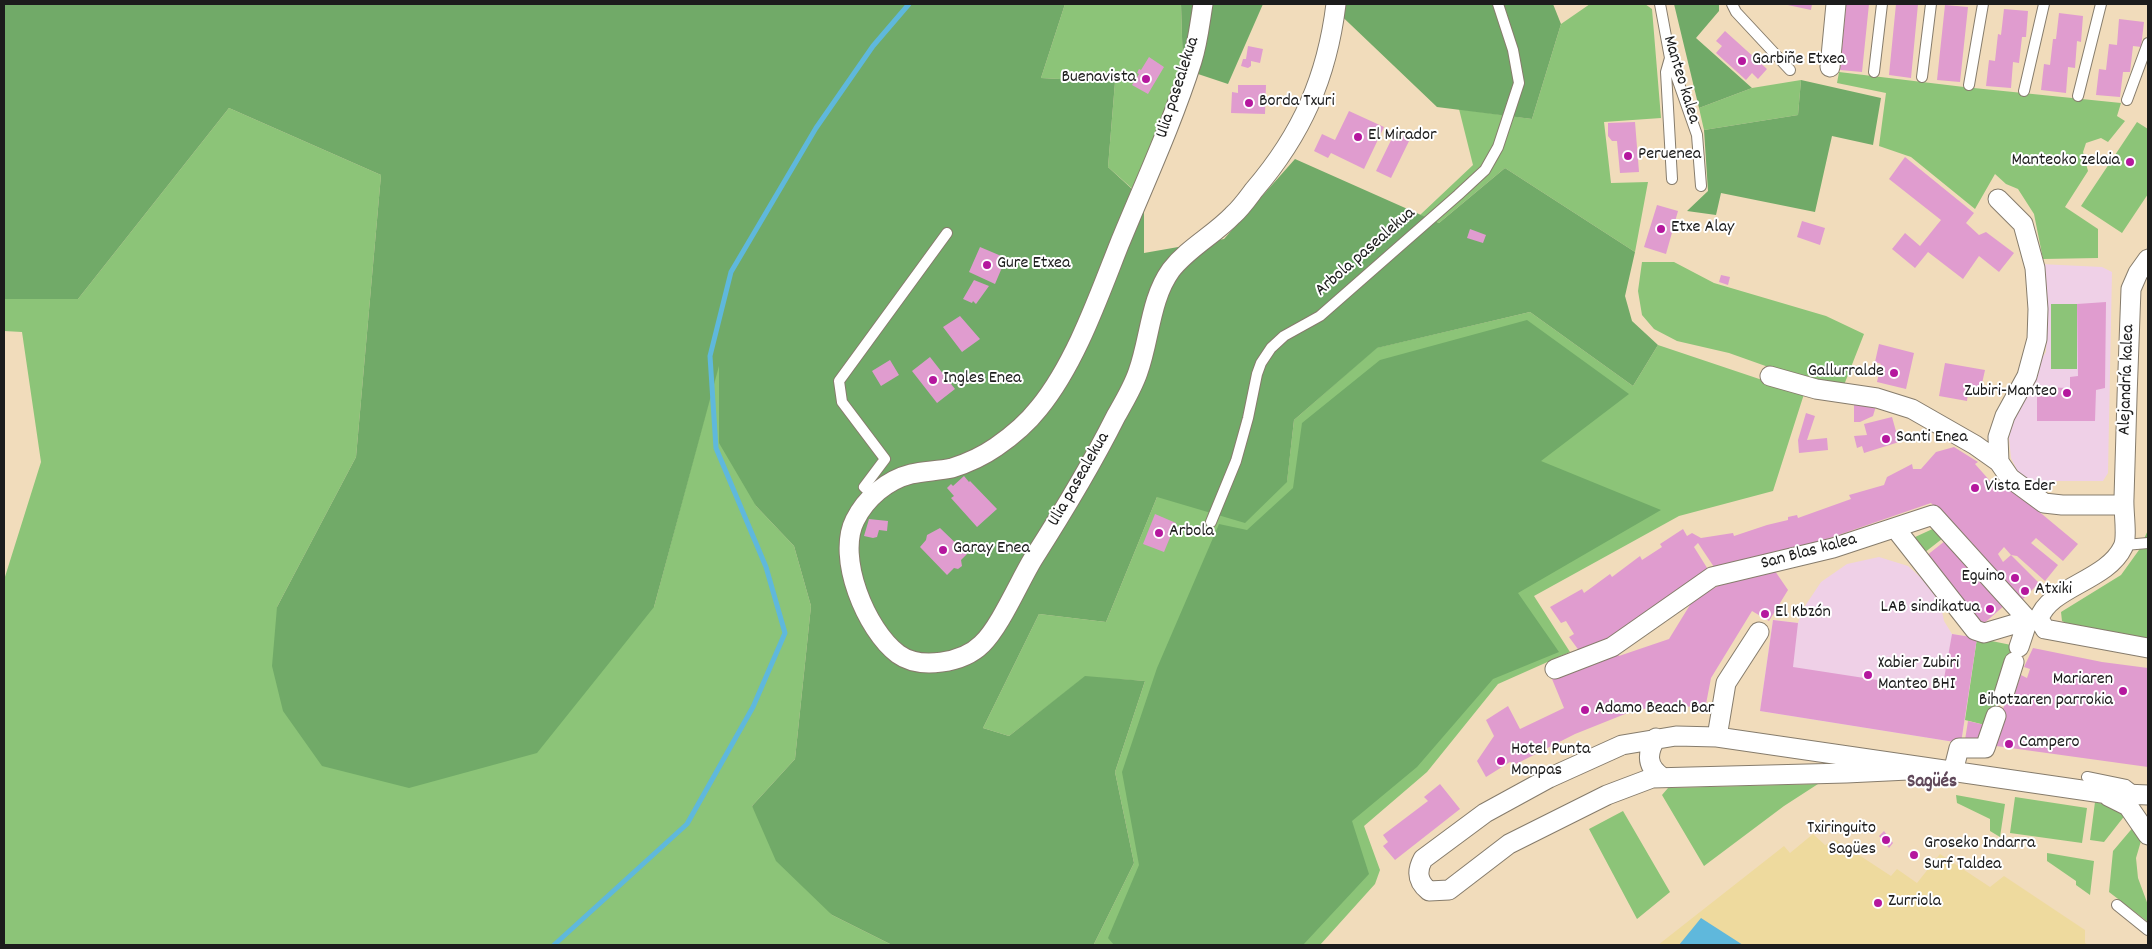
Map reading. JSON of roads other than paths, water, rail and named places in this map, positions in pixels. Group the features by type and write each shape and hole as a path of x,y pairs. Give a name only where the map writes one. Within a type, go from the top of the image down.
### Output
{"street":[{"name":"Ulia pasealekua","path":"1203,4 1193,57 1163,139 1087,323 1060,377 1044,401 1015,432 996,447 973,460 948,469 912,474 893,480 873,495 854,522 848,546 851,571 862,604 885,642 901,657 943,663 958,659 982,644 1072,498 1105,440 1138,373 1159,292 1171,270 1233,216 1273,167 1302,123 1325,62 1336,4"},
{"path":"1830,67 1836,4"},
{"path":"1998,199 2023,224 2035,268 2038,309 2037,339 2027,376 2005,416 1998,437 1998,462"},
{"name":"Alejandría kalea","path":"2125,545 2124,505 2130,289 2148,259"},
{"path":"1770,376 1816,389 1877,398 1912,409 1975,445 1998,462 2010,478 2044,502 2062,505 2124,505"},
{"name":"San Blas kalea","path":"1555,669 1612,647 1712,577 1833,548 1933,515 2033,620"},
{"path":"1895,528 1974,630 1984,633 2033,620"},
{"path":"2004,694 2017,654 2033,620 2052,601 2105,568 2116,559 2125,545"},
{"path":"2033,620 2045,629 2148,648"},
{"path":"1717,737 1726,683 1759,632"},
{"path":"1954,772 1959,748 1985,748 1996,716"},
{"path":"1871,766 1717,737 1676,736 1622,745 1549,778 1484,813 1423,860 1418,867 1418,876 1429,891 1449,890 1509,844 1607,795 1635,783 1662,777 1871,766 1929,769 2102,793 2143,794"},
{"path":"1656,738 1650,749 1649,758 1652,767 1662,777"},
{"path":"2102,793 2128,806 2148,835"}],"lane":[{"name":"Arbola pasealekua","path":"1211,522 1241,447 1257,374 1261,363 1271,348 1284,336 1320,316 1458,195 1485,170 1498,148 1519,83 1513,50 1498,4"},
{"name":"Manteo kalea","path":"1660,4 1670,58 1697,135 1701,186"},
{"path":"1732,4 1736,12 1790,70"},
{"path":"1874,72 1882,4"},
{"path":"1922,77 1931,4"},
{"path":"1969,85 1983,4"},
{"path":"2024,91 2044,4"},
{"path":"2078,96 2101,4"},
{"path":"2126,100 2148,43"},
{"path":"1670,58 1666,72 1672,179"},
{"path":"873,495 864,487 885,458 842,402 839,381 947,232"},
{"path":"2125,545 2148,543"},
{"path":"2087,777 2126,785 2143,794"},
{"path":"2117,905 2148,930"}],"water":[{"path":"1701,918 1743,945 1679,945"}],"waterway":[{"path":"554,945 687,824 753,707 785,633 766,567 716,448 710,356 731,272 816,128 873,46 909,4"}],"place":[{"name":"Garbiñe Etxea","path":"1742,61"},
{"name":"Buenavista","path":"1146,79"},
{"name":"Borda Txuri","path":"1249,103"},
{"name":"El Mirador","path":"1358,137"},
{"name":"Peruenea","path":"1628,156"},
{"name":"Manteoko zelaia","path":"2130,162"},
{"name":"Etxe Alay","path":"1661,229"},
{"name":"Gure Etxea","path":"987,265"},
{"name":"Gallurralde","path":"1894,373"},
{"name":"Ingles Enea","path":"933,380"},
{"name":"Zubiri-Manteo","path":"2067,393"},
{"name":"Santi Enea","path":"1886,439"},
{"name":"Vista Eder","path":"1975,488"},
{"name":"Arbola","path":"1159,533"},
{"name":"Garay Enea","path":"943,550"},
{"name":"Eguino","path":"2015,578"},
{"name":"Atxiki","path":"2025,591"},
{"name":"LAB sindikatua","path":"1990,609"},
{"name":"El Kbzón","path":"1765,614"},
{"name":"Xabier Zubiri Manteo BHI","path":"1868,675"},
{"name":"Mariaren Bihotzaren parrokia","path":"2123,691"},
{"name":"Adamo Beach Bar","path":"1585,710"},
{"name":"Campero","path":"2009,744"},
{"name":"Hotel Punta Monpas","path":"1501,761"},
{"name":"Txiringuito Sagües","path":"1886,840"},
{"name":"Groseko Indarra Surf Taldea","path":"1914,855"},
{"name":"Zurriola","path":"1878,903"}],"district":[{"name":"Sagüés","path":"1932,783"}]}
